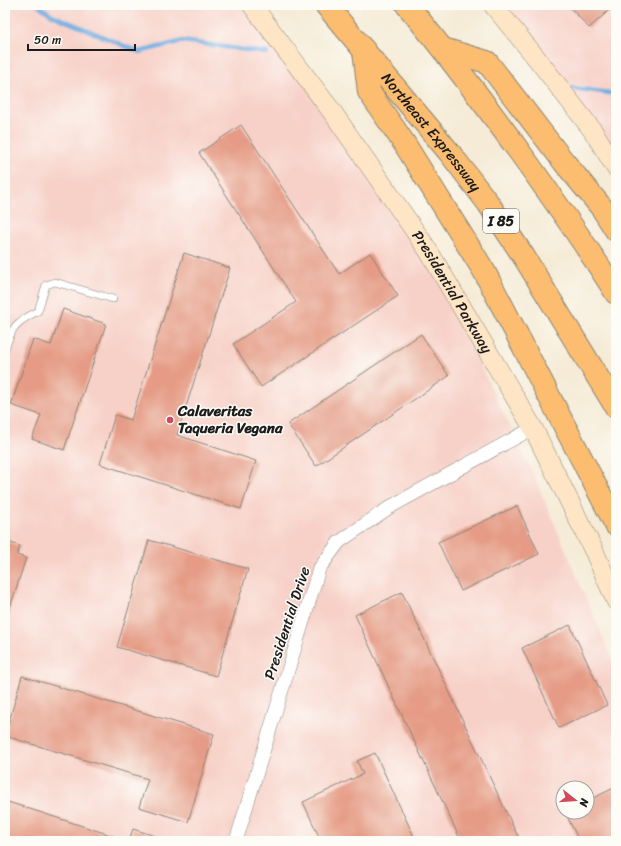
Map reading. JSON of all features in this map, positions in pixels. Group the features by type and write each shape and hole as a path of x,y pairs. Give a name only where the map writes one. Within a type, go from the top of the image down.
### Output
{"highway":[{"name":"Northeast Expressway","path":"326,5 449,152 488,203 524,257 616,407"},
{"path":"407,5 443,49 574,227 616,293"},
{"path":"443,49 487,62 564,162 602,208 616,230"},
{"path":"364,50 369,92 404,143 484,271 616,525"}],"street":[{"name":"Presidential Parkway","path":"252,5 333,114 428,250 533,428 594,551 616,601"},
{"path":"493,5 593,131 616,168"},
{"name":"Presidential Drive","path":"236,841 319,569 339,542 390,507 533,428"}],"lane":[{"path":"5,349 10,332 15,325 24,318 38,311 46,285 55,282 112,299"}],"shaded area":[{"path":"5,5 249,5 400,201 534,476 616,668 616,841 5,841"},
{"path":"498,5 616,5 616,169"}],"building":[{"path":"568,5 615,5 589,28"},
{"path":"241,125 339,274 370,253 398,296 261,387 233,344 296,302 199,153"},
{"path":"184,253 230,268 177,435 256,461 241,509 100,464 115,415 131,420"},
{"path":"63,309 106,324 64,450 32,439 41,415 11,405 33,339 51,345"},
{"path":"421,334 449,376 316,466 288,424"},
{"path":"517,506 539,554 461,591 438,542"},
{"path":"149,540 248,569 216,676 117,647"},
{"path":"5,541 20,546 17,555 26,558 5,623"},
{"path":"402,592 520,841 461,841 355,615"},
{"path":"570,625 607,705 559,728 522,648"},
{"path":"22,676 214,734 188,822 139,807 148,779 5,736"},
{"path":"375,753 416,841 321,841 303,802 363,774 357,761"},
{"path":"616,787 616,841 579,841 569,820 595,820 595,797"},
{"path":"5,801 129,841 5,841"},
{"path":"133,829 171,841 129,841"}],"waterway":[{"path":"38,5 52,15 139,52 183,41 267,53"},
{"path":"573,88 616,94"}],"place":[{"name":"Calaveritas Taqueria Vegana","path":"170,420"}]}
